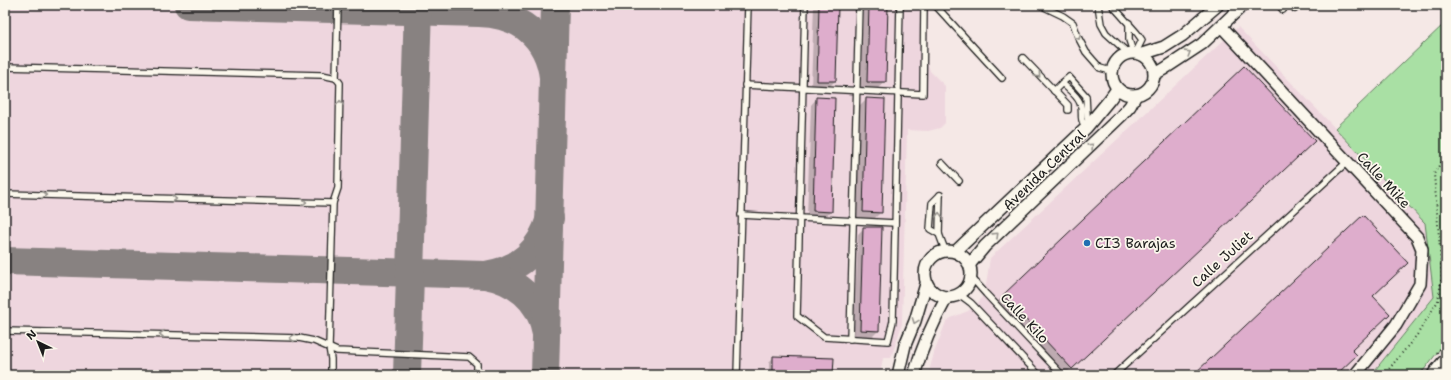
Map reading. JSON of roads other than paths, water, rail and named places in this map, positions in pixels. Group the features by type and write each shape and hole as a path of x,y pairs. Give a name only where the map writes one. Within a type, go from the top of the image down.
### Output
{"main road":[{"path":"1437,375 1446,364"}],"street":[{"path":"1135,53 1149,59 1155,74 1152,84 1145,92 1136,95 1125,94 1117,89 1112,80 1111,71 1114,63 1120,56 1164,47 1183,35 1218,5"},
{"path":"1155,74 1202,44 1243,5"},
{"name":"Calle Mike","path":"1221,26 1417,237 1422,248 1420,284 1396,324 1355,375"},
{"name":"Avenida Central","path":"951,250 1087,126 1110,100 1117,89"},
{"name":"Avenida Central","path":"970,264 985,246 1121,116 1130,106 1136,95"},
{"path":"951,250 965,257 970,264 971,277 967,287 959,294 947,297 938,295 931,291 926,284 924,274 925,266 935,253 951,250"},
{"path":"898,375 905,345 915,321 926,284"},
{"path":"914,375 931,328 947,297"}],"lane":[{"path":"336,78 338,5"},
{"path":"737,375 748,5"},
{"path":"805,5 797,316 824,337 888,341 893,321 900,5"},
{"path":"850,339 859,5"},
{"path":"745,85 923,94 924,5"},
{"path":"935,5 1002,78"},
{"path":"1040,5 1063,16 1073,23 1086,52 1100,68 1111,71"},
{"path":"1098,5 1101,24 1106,33 1135,53"},
{"path":"1112,5 1142,40 1135,53"},
{"path":"1129,23 1129,40 1135,53"},
{"path":"1023,58 1068,105 1068,110"},
{"path":"5,67 322,75 336,78 340,83 338,188 333,203 329,347 331,375"},
{"path":"1054,91 1069,77 1086,96 1087,126"},
{"path":"1062,83 1078,99 1081,105 1081,119 1087,126"},
{"name":"Calle Juliet","path":"1114,375 1347,162"},
{"path":"942,163 959,181"},
{"path":"5,194 333,203"},
{"path":"939,234 940,195 932,203 930,229 939,234 951,250"},
{"path":"741,215 895,223"},
{"name":"Calle Kilo","path":"971,277 1062,375"},
{"name":"Calle Kilo","path":"959,294 974,306 1039,375"},
{"path":"5,331 299,338 314,341 337,351 469,357 477,364 477,375"}],"place":[{"name":"CI3 Barajas","path":"1087,243"}]}
